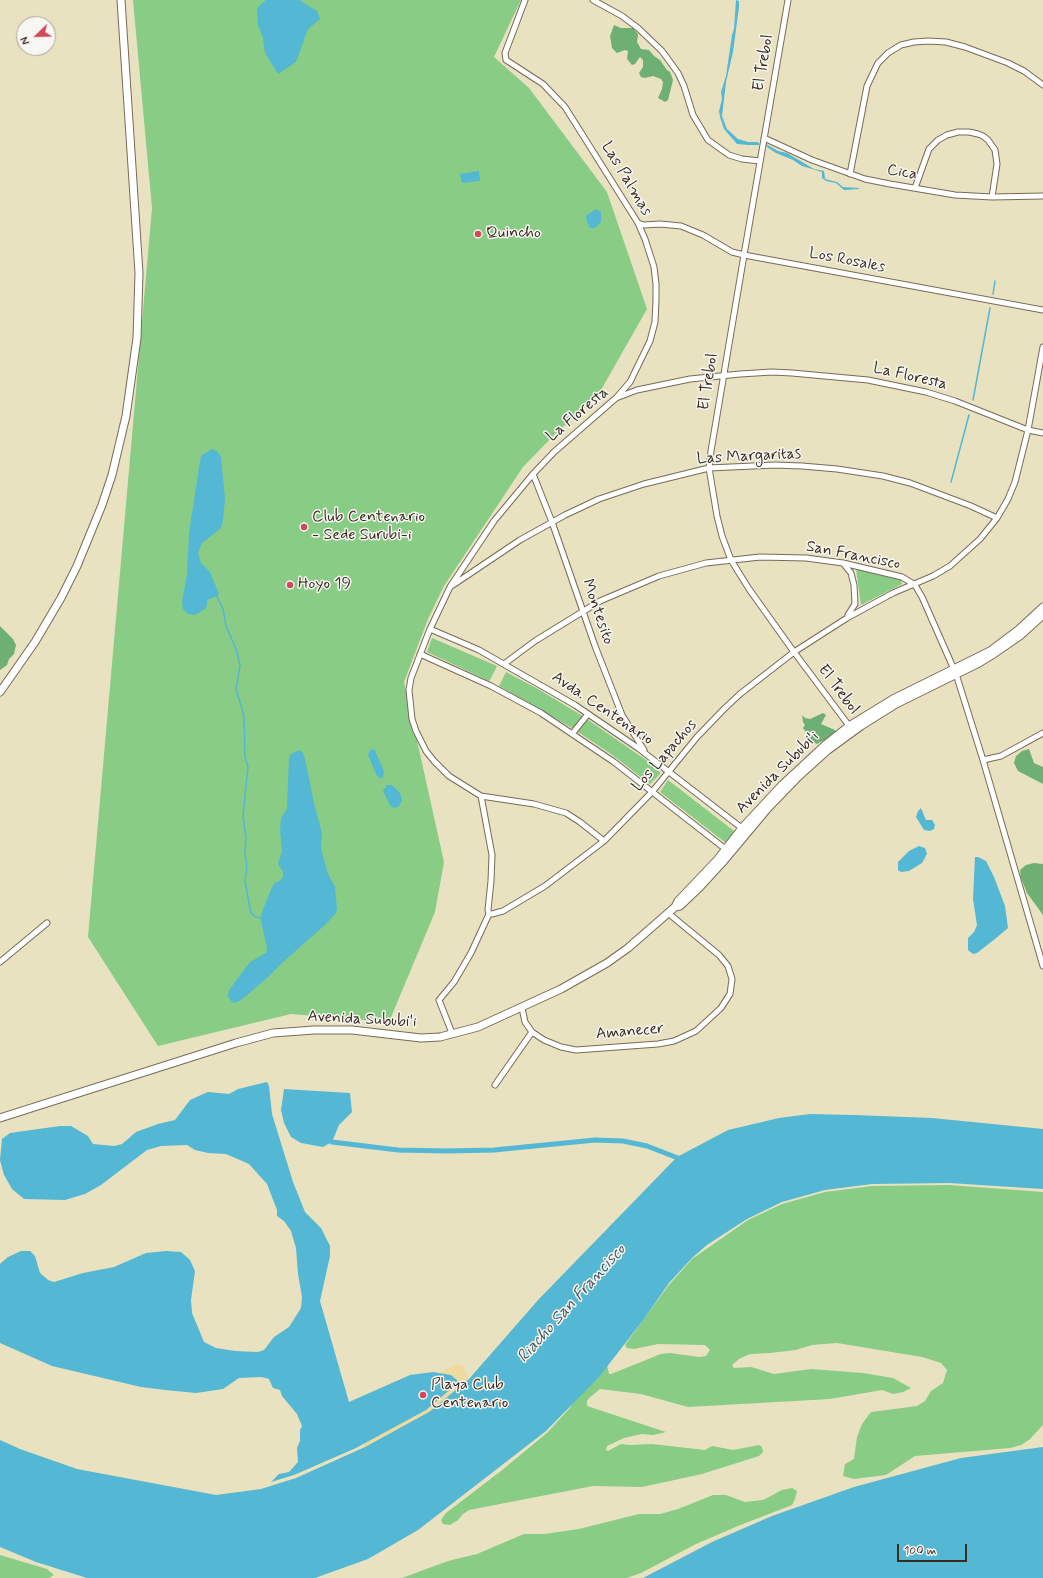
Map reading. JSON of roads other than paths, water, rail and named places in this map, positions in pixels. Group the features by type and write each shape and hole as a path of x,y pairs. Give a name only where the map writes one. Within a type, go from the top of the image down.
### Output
{"street":[{"path":"0,692 35,642 61,598 76,566 102,505 112,475 120,446 127,410 137,338 139,273 122,0"},
{"name":"Las Palmas","path":"526,0 505,53 506,60 543,84 565,107 638,223 654,267 656,284 654,322 650,341 630,382 616,398"},
{"path":"593,0 628,20 662,51 678,73 684,86 693,115 708,140 729,155 742,159 760,161"},
{"name":"El Trebol","path":"788,0 709,468 717,516 722,536 731,560 749,589 851,729"},
{"path":"850,174 867,86 878,63 888,53 901,45 928,41 946,42 965,47 1008,63 1024,71 1043,85"},
{"path":"915,188 929,149 947,134 969,132 983,136 995,150 997,164 992,197"},
{"name":"Cica","path":"764,138 812,160 865,179 955,194 992,197 1043,196"},
{"name":"Los Rosales","path":"638,223 681,226 703,234 732,252 744,255 1043,310"},
{"path":"645,239 646,233 651,225"},
{"name":"Los Lapachos","path":"489,914 503,911 556,879 604,841 652,792 698,737 724,709 740,694 794,652 846,618 893,593 915,585 950,566 980,539 997,518 1008,499 1015,482 1028,430 1043,347"},
{"name":"La Floresta","path":"481,796 449,776 434,761 422,743 412,719 409,690 411,678 430,629 450,587 494,521 533,474 554,452 616,398 638,390 690,379 764,373 792,373 868,380 926,392 955,401 1028,430 1043,433"},
{"path":"630,382 634,389 638,390"},
{"name":"Las Margaritas","path":"450,587 520,540 552,522 599,499 664,478 709,468 775,465 802,466 837,469 883,476 910,483 971,506 997,518"},
{"name":"Montesito","path":"533,474 622,715 647,755"},
{"name":"San Francisco","path":"504,664 535,641 600,601 659,576 706,563 784,557 806,558 843,563 902,578 915,585 922,597 954,672 983,760 1043,966"},
{"path":"843,563 851,573 855,596 854,604 846,618"},
{"name":"Avenida Sububi'i","path":"0,1118 236,1042 273,1033 314,1030 352,1030 421,1038 440,1037 457,1034 484,1025 561,989 607,963 628,948 675,907 680,906 695,892 745,830 797,778 851,729 954,672 1006,640 1043,608"},
{"name":"Avenida Sububi'i","path":"954,672 979,663 1009,644 1043,615"},
{"name":"Avda. Centenario","path":"430,629 479,650 549,689 647,755 745,830"},
{"path":"420,654 495,688 541,713 614,762 729,851"},
{"path":"572,734 588,714"},
{"path":"983,760 1001,756 1043,733"},
{"path":"457,1034 452,1032 439,1000 454,982 471,953 489,914 492,855 481,796 534,804 566,814 580,822 604,841"},
{"name":"Amanecer","path":"532,1032 544,1040 561,1047 576,1050 658,1044 674,1041 696,1031 721,1008 730,994 732,979 728,966 719,955 668,913"},
{"path":"0,962 47,923"},
{"path":"495,1085 532,1032 525,1022 522,1008"}],"water":[{"path":"266,0 299,0 317,11 320,19 308,29 296,62 278,74 265,53 263,38 258,25 257,8"},
{"path":"736,0 739,1 739,7 733,52 726,82 722,116 727,129 738,139 748,142 757,142 759,145 737,144 724,129 719,111 722,99 721,92 726,76 734,29"},
{"path":"766,144 778,151 787,153 814,169 824,171 825,179 837,182 843,187 859,189 844,190 836,183 826,181 822,178 822,172 802,166 793,160 776,153 767,147"},
{"path":"479,171 480,181 462,183 460,174"},
{"path":"596,209 601,212 601,222 595,228 590,228 586,216"},
{"path":"212,449 217,451 221,457 225,499 223,520 221,528 202,543 198,553 201,563 210,572 219,594 207,600 205,609 195,615 188,614 183,609 182,602 187,574 189,533 201,456"},
{"path":"371,749 375,750 384,771 383,778 377,776 368,755"},
{"path":"299,750 303,753 306,763 322,833 321,849 328,874 335,887 336,913 267,978 240,1001 234,1003 228,996 229,990 250,962 266,953 267,948 261,921 262,912 272,887 275,883 281,880 283,876 283,872 278,864 282,851 280,831 281,818 287,809 289,758 291,754"},
{"path":"387,785 392,785 400,793 402,801 398,807 394,808 390,805 383,791"},
{"path":"921,808 926,820 932,820 935,825 934,829 930,831 924,830 916,817"},
{"path":"919,846 925,848 927,854 922,863 909,871 901,872 898,870 898,862 909,851"},
{"path":"975,857 986,861 994,877 1005,906 1008,928 977,953 973,954 968,950 968,938 974,932 977,925 973,899"},
{"path":"267,1082 269,1086 272,1114 293,1182 305,1212 321,1228 330,1246 330,1256 320,1301 349,1402 410,1375 433,1372 451,1375 459,1382 426,1410 356,1448 294,1475 271,1482 279,1474 289,1472 298,1462 297,1448 300,1441 300,1430 302,1426 297,1414 282,1396 280,1390 273,1388 269,1379 261,1377 239,1378 223,1389 196,1393 141,1387 52,1366 0,1343 0,1264 8,1257 21,1251 30,1251 35,1256 40,1273 48,1280 54,1282 83,1273 114,1267 146,1253 166,1251 181,1252 190,1260 195,1271 191,1300 192,1313 204,1342 216,1348 258,1352 264,1350 274,1337 289,1327 301,1308 302,1297 296,1248 291,1231 284,1221 277,1216 277,1210 267,1184 249,1164 226,1154 208,1153 195,1150 187,1145 161,1146 147,1150 101,1185 85,1194 65,1200 24,1199 12,1189 4,1175 0,1160 2,1139 10,1133 60,1126 71,1126 88,1136 93,1144 114,1146 122,1144 136,1132 175,1120 190,1100 208,1092 229,1094 238,1089"},
{"path":"284,1089 350,1093 352,1112 339,1125 332,1142 323,1147 301,1143 291,1137 284,1123 281,1110"},
{"name":"Riacho San Francisco","path":"810,1114 932,1118 1043,1129 1043,1189 949,1183 872,1184 825,1190 782,1202 747,1219 707,1245 692,1258 669,1283 644,1319 599,1377 546,1431 418,1530 368,1559 315,1578 87,1578 36,1562 0,1547 0,1440 20,1449 77,1469 216,1495 261,1489 296,1478 365,1447 429,1412 469,1379 539,1299 677,1157 728,1130 779,1118"},
{"path":"1043,1447 1043,1578 643,1578 712,1542 772,1516 854,1487 961,1458"}],"waterway":[{"path":"993,294 995,281"},
{"path":"973,400 990,308"},
{"path":"951,482 969,415"},
{"path":"216,595 223,609 226,626 236,649 240,665 236,689 244,716 245,757 248,767 243,816 246,837 245,854 247,867 245,881 251,913 256,917 262,918"},
{"path":"332,1142 398,1150 446,1151 494,1150 595,1140 623,1141 647,1146 683,1160"}],"place":[{"name":"Quincho","path":"478,234"},
{"name":"Club Centenario - Sede Surubi-i","path":"304,527"},
{"name":"Hoyo 19","path":"290,585"},
{"name":"Playa Club Centenario","path":"423,1395"}]}
